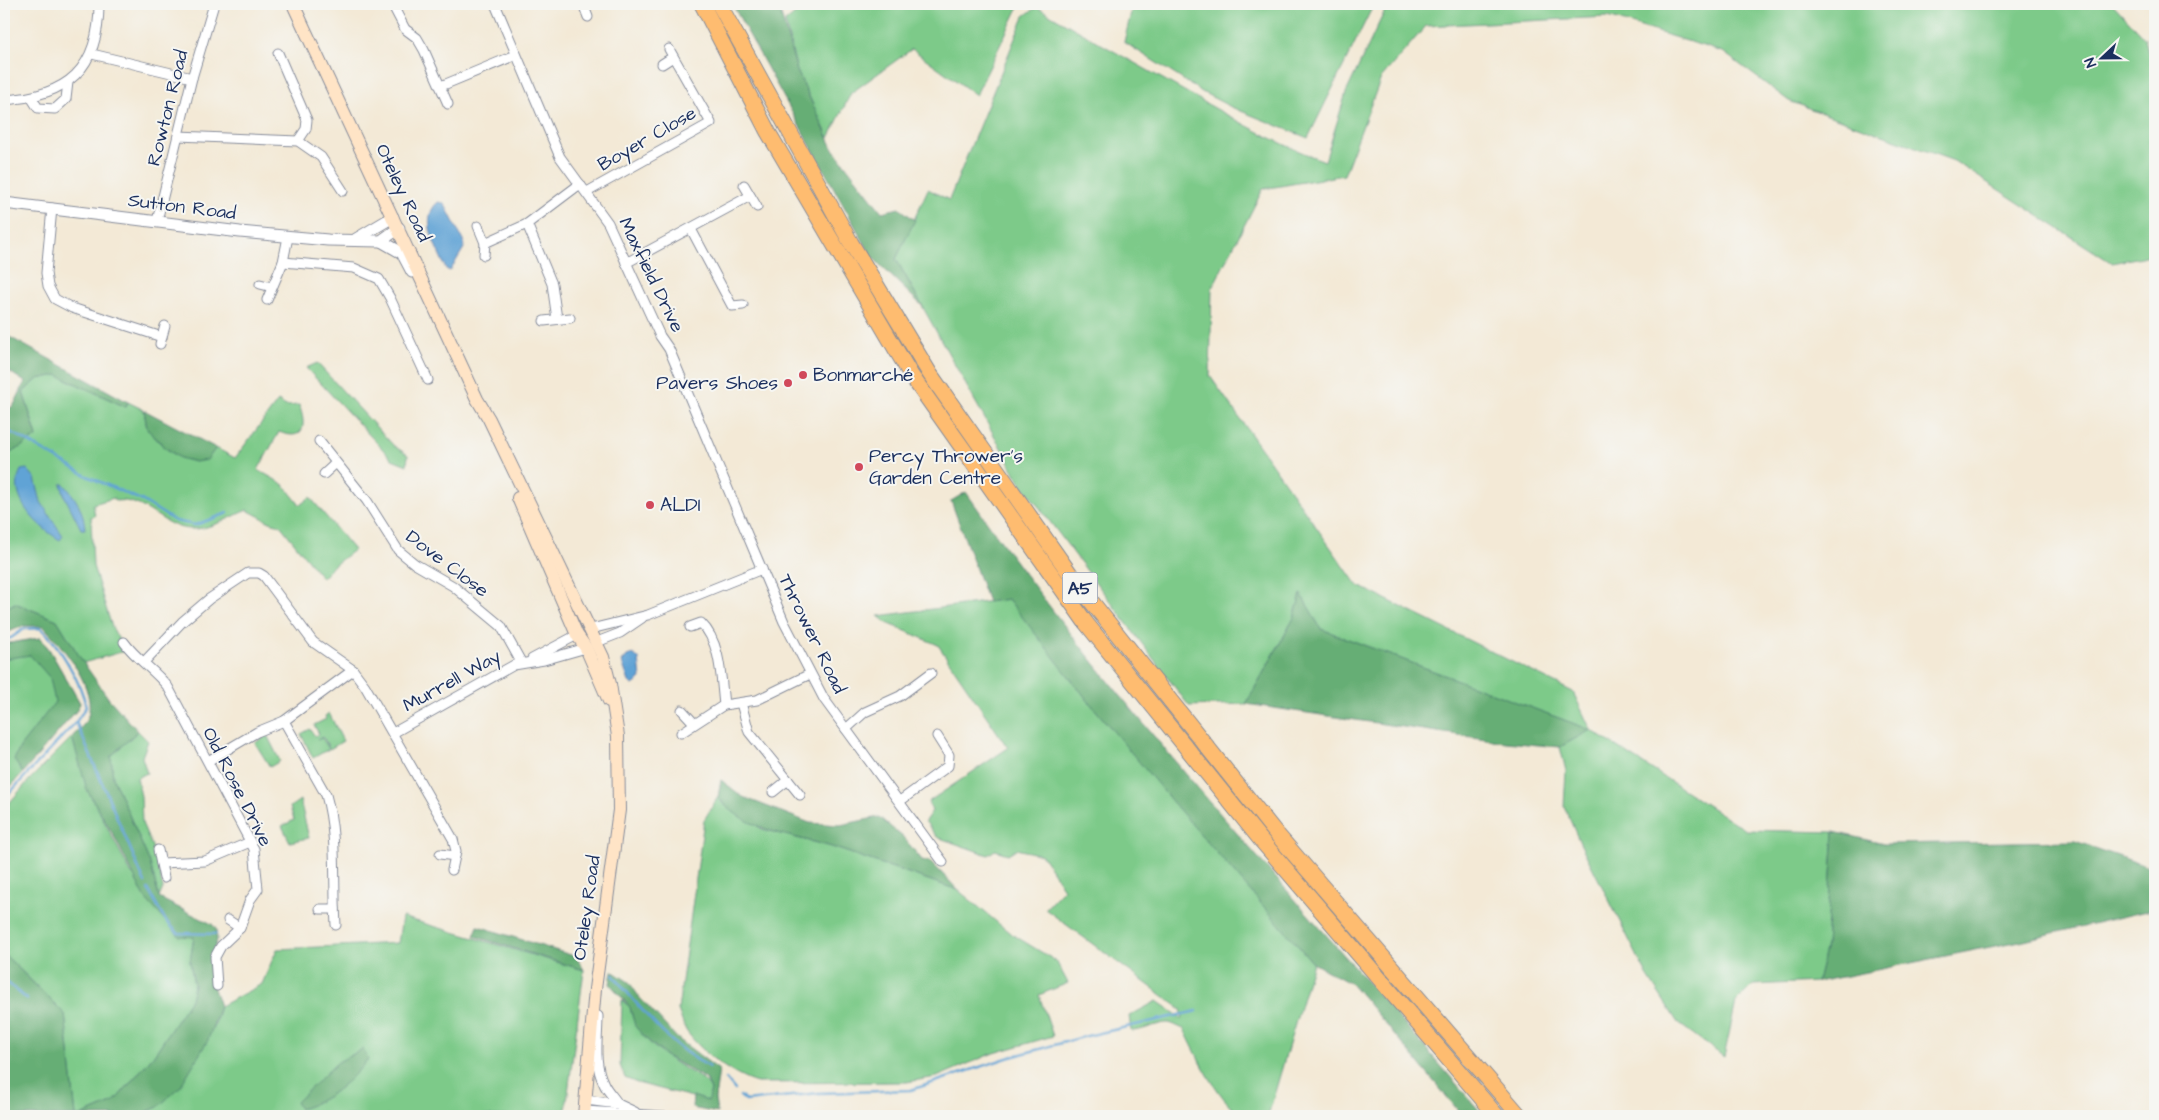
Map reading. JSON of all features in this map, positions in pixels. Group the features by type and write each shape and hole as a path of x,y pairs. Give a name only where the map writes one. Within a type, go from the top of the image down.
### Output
{"highway":[{"name":"A5","path":"702,4 768,132 911,375 1086,623 1260,839 1497,1116"},
{"name":"A5","path":"720,4 852,243 925,365 1074,581 1275,832 1520,1116"}],"main road":[{"name":"Oteley Road","path":"296,5 477,399 489,419 598,642 610,684 618,740 619,810 595,989 585,1109"},
{"name":"Oteley Road","path":"477,399 484,421 577,635 586,648 603,690 612,706"},
{"path":"577,635 591,629"},
{"path":"586,648 598,642"}],"street":[{"path":"4,100 31,97 68,82 80,71 92,54 99,4"},
{"name":"Rowton Road","path":"157,221 192,78 214,4"},
{"path":"392,4 405,29 416,38 424,50 448,104"},
{"name":"Maxfield Drive","path":"495,4 560,156 612,230 660,336 669,349 762,569"},
{"path":"583,4 588,17"},
{"path":"278,53 307,120 306,129 298,141"},
{"name":"Boyer Close","path":"587,192 710,123 671,53 662,64"},
{"path":"92,54 192,78"},
{"path":"441,86 516,55"},
{"path":"31,97 38,108 55,110 66,99 68,82"},
{"path":"178,136 298,141 321,156 343,191"},
{"path":"485,242 527,224 580,184"},
{"path":"744,185 757,207"},
{"path":"626,263 750,196"},
{"name":"Sutton Road","path":"4,203 288,237 381,241"},
{"path":"52,208 46,283 55,299 72,308 161,340 165,326"},
{"path":"356,239 396,222"},
{"path":"396,222 381,241 402,253 424,296 439,316"},
{"path":"527,224 552,284 557,319"},
{"path":"478,226 485,242 484,255"},
{"path":"691,229 731,311 743,305"},
{"path":"267,300 283,262 288,237"},
{"path":"283,262 354,268 379,280 390,298 428,380"},
{"path":"260,284 272,287"},
{"path":"544,321 570,318"},
{"path":"414,374 424,370"},
{"name":"Dove Close","path":"318,442 377,514 390,542 421,568 453,586 502,626 524,662"},
{"path":"324,474 336,463"},
{"name":"Thrower Road","path":"591,629 646,615 762,569 810,674 824,699 943,862"},
{"name":"Murrell Way","path":"144,662 200,606 242,576 254,572 264,576 313,642 353,670 365,686 453,838 456,845 452,870"},
{"name":"Thrower Road","path":"598,642 620,633 646,615"},
{"path":"690,627 703,618 718,655 724,705"},
{"name":"Murrell Way","path":"393,733 510,667 524,662 577,635"},
{"name":"Old Rose Drive","path":"124,642 160,676 168,688 208,761 256,857 258,889 250,900 240,928 222,946 215,957 217,986"},
{"name":"Murrell Way","path":"524,662 544,660 586,648"},
{"path":"208,761 257,732 284,721 353,670"},
{"path":"846,729 865,712 900,696 931,673"},
{"path":"681,733 724,705 741,704 769,696 810,674"},
{"path":"741,704 749,732 800,795"},
{"path":"682,710 694,723"},
{"path":"284,721 326,795 329,804 334,850 336,924"},
{"path":"900,801 948,766 949,755 937,736"},
{"path":"773,792 788,780"},
{"path":"161,863 205,861 250,842"},
{"path":"158,850 164,878"},
{"path":"440,854 455,856"},
{"path":"320,909 335,909"},
{"path":"228,920 240,928"},
{"path":"595,989 598,1001 597,1060 599,1074 605,1087 618,1104 634,1115"},
{"path":"585,1109 618,1104"},
{"path":"585,1109 634,1115 664,1116"}],"green space":[{"path":"732,4 778,4 797,71 834,150 882,212 899,208 915,220 896,259 923,307 872,257"},
{"path":"807,4 1020,4 976,95 912,49 851,93 829,138 797,71 785,22"},
{"path":"1133,4 1374,4 1308,138 1231,107 1202,92 1124,42"},
{"path":"1388,4 2113,4 2145,39 2148,53 2155,49 2155,254 2112,263 1954,161 1789,101 1723,52 1608,17 1426,26 1381,78 1344,175 1263,189 1212,288 1210,376 1357,585 1573,692 1591,730 1746,830 1834,832 1826,946 1817,982 1753,985 1736,1002 1724,1057 1678,1023 1647,975 1580,843 1564,806 1566,771 1560,747 1590,730 1321,629 1301,595 1294,618 1246,704 1189,706 1020,482 896,259 928,189 949,200 1024,16 1037,7 1247,126 1325,161 1346,93"},
{"path":"4,334 128,402 126,407 57,375 38,379 23,392 37,437 4,457 4,412 14,405 25,382 4,368"},
{"path":"317,363 394,446 408,455 407,465 392,459 306,368"},
{"path":"57,375 126,407 128,402 144,410 147,429 165,448 180,458 195,462 207,459 216,448 235,458 278,401 286,406 299,405 303,419 302,430 294,435 279,432 258,470 283,484 300,505 310,497 354,550 334,565 322,578 280,525 247,510 212,525 191,529 181,528 145,508 126,501 115,501 114,498 93,504 95,516 91,517 93,566 112,627 125,651 83,663 57,620 15,603 4,609 4,457 37,436 23,392 38,379"},
{"path":"144,410 216,448 207,460 195,462 180,458 166,448 147,429"},
{"path":"966,492 1025,574 1087,655 1151,733 1484,1116 1461,1116 1353,985 1313,963 1175,805 1089,702 1008,599 988,602 951,501"},
{"path":"1301,594 1321,629 1591,730 1560,747 1506,742 1246,704 1294,618"},
{"path":"1008,599 1313,963 1268,1116 1245,1116 1236,1111 1227,1102 1210,1078 1184,1029 1165,1023 1131,1031 1129,1016 1157,1001 1183,1019 1181,1009 1045,909 1064,889 1042,855 1016,849 1008,854 995,850 988,855 937,837 925,821 932,811 928,802 1008,748 938,645 887,623 878,616"},
{"path":"15,603 57,620 109,699 138,731 111,756 113,778 150,863 159,898 212,924 216,929 217,940 211,960 214,989 220,1006 208,1040 180,1087 158,1107 137,1116 81,1116 114,1102 154,1055 191,999 194,985 190,962 194,937 179,936 145,898 114,836 87,790 72,737 87,719 88,695 83,682 68,656 43,626 23,626 4,634 4,609"},
{"path":"40,638 49,649 80,703 77,710 4,794 4,644"},
{"path":"40,638 49,649 80,703 77,710 23,773 14,760 20,747 55,702 50,678 30,655 4,659 4,644"},
{"path":"329,713 343,741 330,749 323,737 317,740 322,738 329,749 313,758 301,734 310,729 315,736 319,734 314,725 326,719 325,716"},
{"path":"138,731 148,741 142,757 147,773 137,778 141,796 142,823 154,851 163,888 159,898 150,863 113,778 111,756"},
{"path":"267,735 280,761 270,767 255,743"},
{"path":"72,737 87,788 131,873 194,937 190,962 194,985 192,999 154,1055 114,1102 81,1116 76,1116 65,1014 4,954 4,809 30,779"},
{"path":"721,780 743,797 810,823 840,825 879,817 904,838 922,860 931,862 958,890 835,848 757,826 729,809 718,797"},
{"path":"718,797 723,804 762,829 832,847 958,890 1010,933 1056,961 1068,983 1039,995 1053,1036 991,1054 937,1077 907,1082 757,1083 747,1080 719,1063 701,1048 687,1032 678,1010 704,820"},
{"path":"300,800 309,838 290,842 282,826 294,820 290,807"},
{"path":"1834,832 1884,844 2075,841 2155,869 2155,909 2020,941 1817,982 1826,946"},
{"path":"402,917 584,970 565,1116 137,1116 158,1107 215,1024 220,1006 262,984 277,949 398,943"},
{"path":"478,926 574,956 578,959 584,970 474,936"},
{"path":"4,954 65,1014 76,1116 4,1116"},
{"path":"612,971 629,982 640,998 677,1038 719,1070 715,1099 717,1113 692,1108 693,1096 708,1101 711,1090 706,1079 666,1056 644,1037 635,1026 630,1007 610,984"},
{"path":"622,1000 630,1007 638,1027 652,1045 671,1060 707,1083 711,1090 708,1101 637,1083 625,1078 620,1065"},
{"path":"363,1049 368,1059 346,1083 329,1096 300,1109 296,1102 338,1062"}],"water":[{"path":"438,202 444,203 464,242 464,248 450,271 446,269 430,226 432,209"},
{"path":"27,469 35,478 41,502 63,536 60,540 34,520 21,501 18,481 21,470"},
{"path":"61,484 64,484 79,505 85,529 81,529 65,497"},
{"path":"633,654 639,659 641,679 633,685 629,682 622,662 627,656"}],"waterway":[{"path":"4,429 87,476 143,501 175,521 195,525 228,513"},
{"path":"4,639 11,638 24,629 40,628 47,634 68,664 80,687 86,707 76,722 4,799"},
{"path":"76,722 145,883"},
{"path":"148,889 166,921 178,933 216,934"},
{"path":"613,975 657,1027 695,1059 710,1067"},
{"path":"4,980 27,999"},
{"path":"740,1096 746,1101 819,1093 911,1090 1007,1058 1087,1036 1197,1011"},
{"path":"726,1079 735,1090"}],"place":[{"name":"Bonmarché","path":"803,375"},
{"name":"Pavers Shoes","path":"788,383"},
{"name":"Percy Thrower's Garden Centre","path":"859,467"},
{"name":"ALDI","path":"650,505"}]}
